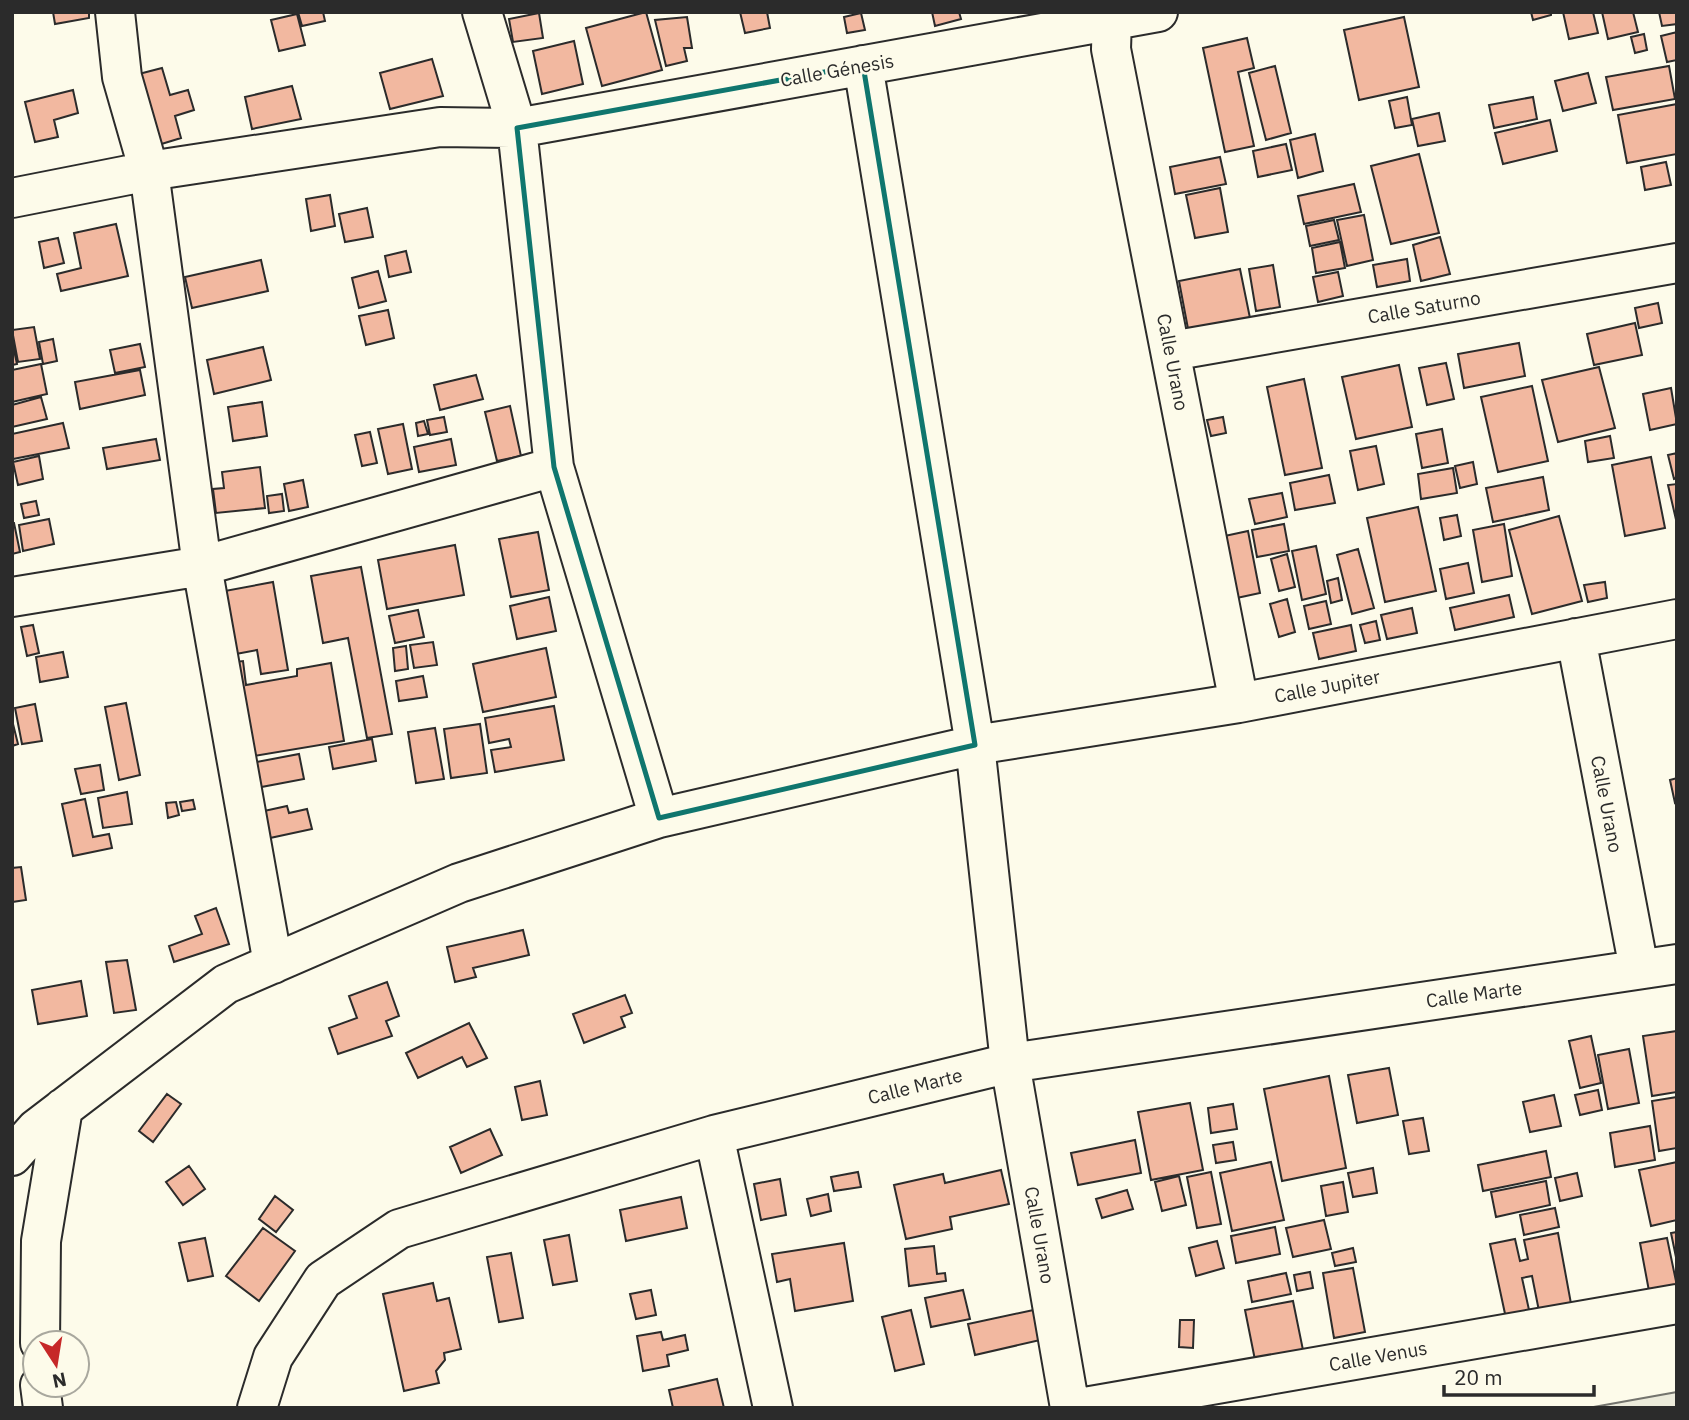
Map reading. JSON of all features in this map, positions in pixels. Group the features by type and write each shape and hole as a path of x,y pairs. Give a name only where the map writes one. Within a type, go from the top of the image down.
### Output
{"street":[{"path":"115,12 122,77 149,171 202,566 273,964"},
{"path":"482,12 517,128 554,467 659,818"},
{"name":"Calle Génesis","path":"12,198 149,171 440,127 517,128 1158,12"},
{"name":"Calle Urano","path":"1112,20 1111,49 1239,703"},
{"name":"Calle Urano","path":"863,65 975,746 1010,1063 1070,1408"},
{"name":"Calle Saturno","path":"1171,351 1677,263"},
{"path":"12,597 202,566 554,467"},
{"name":"Calle Jupiter","path":"12,1156 36,1129 226,984 459,883 659,818 975,746 1239,703 1677,619"},
{"name":"Calle Urano","path":"1576,638 1639,969"},
{"name":"Calle Marte","path":"257,1408 273,1357 323,1280 399,1229 713,1135 1010,1063 1677,964"},
{"path":"40,1329 41,1241 63,1108"},
{"path":"713,1135 773,1408"},
{"name":"Calle Venus","path":"1079,1408 1677,1304"}],"highlighted area":[{"path":"863,65 975,745 659,818 554,467 517,128"}],"shaded area":[{"path":"1677,1392 1677,1408 1588,1408"}],"building":[{"path":"53,12 89,12 89,18 55,24"},
{"path":"298,12 323,12 325,21 302,26"},
{"path":"646,12 662,70 602,86 586,28"},
{"path":"740,12 767,12 770,28 745,33"},
{"path":"932,12 959,12 961,19 935,26"},
{"path":"1531,12 1551,12 1551,15 1533,20"},
{"path":"1563,12 1593,12 1598,33 1569,39"},
{"path":"1602,12 1633,12 1638,32 1608,39"},
{"path":"1659,12 1677,12 1677,24 1662,26"},
{"path":"539,13 543,38 513,42 509,19"},
{"path":"861,13 865,30 847,33 844,17"},
{"path":"297,14 305,45 279,51 271,20"},
{"path":"687,17 692,48 684,48 687,61 666,66 655,20"},
{"path":"1404,17 1419,87 1359,100 1344,30"},
{"path":"1677,32 1677,60 1667,62 1661,36"},
{"path":"1644,34 1647,50 1635,53 1631,37"},
{"path":"1247,38 1254,68 1238,72 1254,146 1225,152 1203,48"},
{"path":"574,41 583,84 542,94 533,51"},
{"path":"432,59 443,96 390,109 380,73"},
{"path":"1275,66 1291,133 1266,140 1249,73"},
{"path":"1669,66 1675,99 1613,110 1606,77"},
{"path":"162,68 170,95 188,90 194,110 175,116 181,138 155,146 135,75"},
{"path":"1588,73 1596,103 1563,111 1555,81"},
{"path":"292,86 301,119 252,129 245,97"},
{"path":"73,90 78,113 54,120 58,137 35,142 25,102"},
{"path":"1407,97 1412,125 1395,128 1389,101"},
{"path":"1533,97 1537,119 1494,128 1489,105"},
{"path":"1677,104 1677,154 1627,163 1618,115"},
{"path":"1439,113 1445,141 1418,146 1412,119"},
{"path":"1550,120 1557,151 1503,164 1495,133"},
{"path":"1315,134 1323,171 1298,178 1290,140"},
{"path":"1286,144 1292,170 1258,177 1253,151"},
{"path":"1419,154 1439,233 1391,244 1371,166"},
{"path":"1220,157 1226,184 1175,194 1170,167"},
{"path":"1666,162 1671,185 1645,190 1641,167"},
{"path":"1354,184 1361,212 1304,224 1298,196"},
{"path":"1220,188 1228,232 1195,238 1186,195"},
{"path":"330,195 335,226 311,231 306,199"},
{"path":"367,208 373,237 345,242 339,214"},
{"path":"1364,215 1373,260 1347,266 1337,220"},
{"path":"1334,220 1339,240 1310,246 1306,226"},
{"path":"116,224 128,276 61,291 57,274 81,268 74,233"},
{"path":"1440,237 1450,274 1421,281 1413,245"},
{"path":"58,238 64,263 44,268 39,242"},
{"path":"1340,242 1345,268 1316,273 1312,248"},
{"path":"406,251 411,272 389,277 385,256"},
{"path":"1407,259 1410,281 1377,287 1373,265"},
{"path":"261,260 268,291 192,308 185,277"},
{"path":"1273,265 1280,307 1256,311 1249,269"},
{"path":"1240,269 1251,323 1189,334 1179,281"},
{"path":"378,271 386,301 359,308 352,278"},
{"path":"1338,272 1343,296 1318,302 1313,277"},
{"path":"1658,303 1662,323 1639,328 1635,308"},
{"path":"388,310 394,338 366,345 359,316"},
{"path":"1635,323 1642,355 1594,365 1587,334"},
{"path":"34,327 40,359 18,362 12,330"},
{"path":"53,339 57,361 43,364 39,342"},
{"path":"12,341 17,364 12,365"},
{"path":"1519,343 1525,376 1464,388 1458,354"},
{"path":"140,344 145,367 115,373 110,350"},
{"path":"263,347 271,380 214,394 207,360"},
{"path":"1446,363 1454,399 1427,405 1419,368"},
{"path":"41,364 47,394 12,402 12,370"},
{"path":"1399,365 1412,427 1356,439 1342,377"},
{"path":"1599,367 1615,428 1558,442 1542,380"},
{"path":"140,370 145,395 80,409 75,382"},
{"path":"476,375 483,399 440,410 434,385"},
{"path":"1304,379 1322,468 1285,475 1267,387"},
{"path":"1532,386 1548,461 1498,472 1481,397"},
{"path":"1671,388 1677,424 1650,430 1643,394"},
{"path":"41,397 47,419 12,427 12,405"},
{"path":"262,402 267,436 233,441 228,407"},
{"path":"510,406 521,456 497,461 485,412"},
{"path":"444,417 447,432 430,435 427,420"},
{"path":"1223,417 1226,433 1211,436 1207,420"},
{"path":"424,421 428,434 418,436 416,423"},
{"path":"63,423 69,448 13,459 12,434"},
{"path":"403,424 412,469 388,474 378,429"},
{"path":"1442,429 1448,463 1422,468 1416,434"},
{"path":"370,432 377,463 362,466 355,435"},
{"path":"1610,436 1614,458 1588,462 1585,441"},
{"path":"156,439 160,460 107,469 103,448"},
{"path":"451,439 456,465 419,472 414,447"},
{"path":"1376,446 1384,484 1358,490 1350,451"},
{"path":"1677,453 1677,478 1674,479 1668,455"},
{"path":"39,456 43,479 18,485 13,462"},
{"path":"1651,457 1665,528 1625,536 1612,465"},
{"path":"1473,462 1477,484 1460,488 1455,466"},
{"path":"260,467 265,508 216,513 213,489 224,488 222,472"},
{"path":"1453,468 1457,493 1421,499 1418,474"},
{"path":"1329,475 1335,503 1295,510 1290,483"},
{"path":"1543,477 1549,510 1493,522 1486,488"},
{"path":"303,480 308,507 289,511 284,484"},
{"path":"1677,484 1677,524 1668,485"},
{"path":"1282,493 1287,517 1255,524 1249,499"},
{"path":"282,494 284,511 269,513 267,496"},
{"path":"36,501 39,515 24,518 21,504"},
{"path":"1418,507 1436,591 1385,602 1367,518"},
{"path":"1457,515 1461,536 1444,540 1440,518"},
{"path":"1559,516 1582,601 1532,614 1509,530"},
{"path":"49,519 54,544 23,551 19,525"},
{"path":"12,523 20,552 12,554"},
{"path":"1284,524 1289,551 1257,557 1252,530"},
{"path":"1504,524 1512,576 1482,582 1473,530"},
{"path":"1248,531 1260,593 1232,599 1220,537"},
{"path":"538,532 549,590 511,597 499,539"},
{"path":"455,545 464,595 387,609 378,560"},
{"path":"1316,546 1326,594 1302,600 1292,551"},
{"path":"1358,549 1374,608 1352,614 1337,555"},
{"path":"1287,554 1295,587 1279,591 1271,559"},
{"path":"1468,563 1474,593 1446,599 1440,569"},
{"path":"361,567 392,734 367,738 348,638 323,643 311,576"},
{"path":"1338,578 1342,600 1331,603 1327,581"},
{"path":"273,582 288,670 261,674 257,650 225,656 214,593"},
{"path":"1605,582 1607,598 1588,602 1584,585"},
{"path":"1509,595 1514,617 1455,630 1450,608"},
{"path":"549,597 556,631 517,639 510,606"},
{"path":"1287,599 1295,632 1279,637 1270,604"},
{"path":"1326,601 1331,624 1309,629 1304,606"},
{"path":"1412,608 1417,633 1387,639 1381,615"},
{"path":"418,610 424,637 395,643 389,616"},
{"path":"1376,621 1380,640 1365,643 1360,625"},
{"path":"33,625 39,653 27,656 21,627"},
{"path":"1351,625 1356,651 1319,659 1313,633"},
{"path":"433,642 437,665 414,668 410,645"},
{"path":"406,646 408,669 395,671 393,648"},
{"path":"546,648 556,697 483,712 473,664"},
{"path":"63,652 68,677 40,682 36,657"},
{"path":"243,661 246,685 297,676 297,669 331,663 344,741 242,758 227,663"},
{"path":"423,676 427,697 399,701 396,681"},
{"path":"126,703 140,775 119,780 105,707"},
{"path":"35,704 42,741 22,744 15,708"},
{"path":"554,706 564,760 495,772 491,750 511,747 509,739 489,743 485,718"},
{"path":"12,720 18,744 12,746"},
{"path":"480,724 487,773 451,778 444,729"},
{"path":"435,728 444,779 416,783 408,732"},
{"path":"372,739 376,761 333,769 329,747"},
{"path":"299,754 304,779 256,788 251,763"},
{"path":"100,765 104,790 81,794 75,769"},
{"path":"1677,778 1677,802 1675,803 1670,780"},
{"path":"127,792 132,824 103,828 98,798"},
{"path":"85,799 93,837 109,834 112,848 73,856 62,804"},
{"path":"193,800 195,809 182,811 180,802"},
{"path":"176,802 179,815 168,818 166,803"},
{"path":"287,806 289,813 307,809 312,829 270,838 264,811"},
{"path":"21,867 26,900 12,902 12,868"},
{"path":"216,908 229,944 174,962 169,946 202,934 195,916"},
{"path":"523,930 529,955 473,968 476,977 455,982 447,947"},
{"path":"127,960 136,1010 114,1013 106,962"},
{"path":"81,981 87,1016 38,1024 32,990"},
{"path":"387,982 399,1016 386,1021 392,1036 338,1054 329,1028 357,1018 349,996"},
{"path":"625,995 632,1013 621,1017 625,1027 584,1043 573,1014"},
{"path":"469,1023 487,1058 467,1067 462,1057 418,1078 406,1053"},
{"path":"1677,1031 1677,1092 1652,1096 1643,1036"},
{"path":"1591,1036 1601,1083 1580,1088 1569,1041"},
{"path":"1629,1049 1639,1103 1608,1109 1598,1055"},
{"path":"1389,1068 1398,1115 1357,1123 1348,1075"},
{"path":"1329,1076 1346,1168 1282,1181 1264,1089"},
{"path":"540,1081 547,1115 522,1120 515,1087"},
{"path":"1598,1090 1602,1110 1580,1115 1575,1095"},
{"path":"167,1094 181,1104 153,1142 139,1131"},
{"path":"1554,1095 1561,1126 1530,1132 1523,1102"},
{"path":"1677,1097 1677,1148 1659,1151 1652,1101"},
{"path":"1190,1103 1203,1170 1151,1180 1138,1112"},
{"path":"1233,1104 1237,1129 1211,1133 1208,1108"},
{"path":"1423,1118 1429,1151 1409,1154 1403,1121"},
{"path":"1650,1126 1655,1160 1615,1167 1610,1133"},
{"path":"490,1129 502,1155 461,1173 450,1147"},
{"path":"1135,1140 1141,1173 1078,1185 1071,1153"},
{"path":"1233,1142 1236,1160 1216,1163 1213,1145"},
{"path":"1546,1151 1551,1177 1483,1191 1478,1165"},
{"path":"1271,1162 1284,1220 1232,1231 1220,1173"},
{"path":"1677,1162 1677,1220 1651,1226 1639,1170"},
{"path":"189,1166 205,1189 183,1205 166,1182"},
{"path":"1373,1168 1377,1193 1353,1197 1348,1173"},
{"path":"1001,1170 1009,1204 950,1217 952,1229 906,1239 894,1185 943,1174 945,1183"},
{"path":"858,1172 861,1187 834,1191 831,1177"},
{"path":"1211,1172 1221,1224 1197,1228 1187,1177"},
{"path":"1577,1173 1582,1196 1560,1201 1555,1178"},
{"path":"1179,1176 1186,1205 1162,1211 1155,1182"},
{"path":"780,1179 786,1215 761,1220 754,1184"},
{"path":"1546,1181 1550,1205 1496,1217 1491,1192"},
{"path":"1343,1182 1348,1212 1326,1216 1321,1186"},
{"path":"1127,1190 1133,1209 1102,1218 1096,1199"},
{"path":"828,1194 831,1211 811,1216 807,1199"},
{"path":"275,1196 293,1210 276,1232 259,1219"},
{"path":"681,1197 687,1228 626,1241 620,1210"},
{"path":"1555,1208 1559,1227 1524,1235 1520,1215"},
{"path":"1324,1220 1331,1249 1293,1257 1286,1228"},
{"path":"1275,1227 1280,1254 1236,1263 1231,1236"},
{"path":"263,1228 295,1251 259,1301 226,1276"},
{"path":"1677,1232 1677,1262 1671,1233"},
{"path":"1558,1233 1572,1309 1540,1316 1532,1276 1522,1278 1531,1319 1507,1323 1490,1244 1515,1239 1520,1261 1528,1259 1524,1240"},
{"path":"569,1235 577,1281 553,1285 544,1240"},
{"path":"205,1238 213,1276 188,1281 179,1243"},
{"path":"1667,1238 1677,1286 1649,1291 1640,1243"},
{"path":"1217,1241 1224,1268 1196,1276 1189,1248"},
{"path":"844,1243 853,1301 795,1311 790,1279 777,1282 772,1254"},
{"path":"934,1246 937,1274 945,1273 946,1281 909,1286 905,1249"},
{"path":"1353,1248 1356,1262 1335,1266 1332,1253"},
{"path":"511,1253 523,1318 499,1322 487,1257"},
{"path":"1353,1268 1365,1332 1334,1338 1323,1273"},
{"path":"1310,1272 1313,1288 1297,1291 1294,1275"},
{"path":"1286,1273 1291,1294 1252,1302 1248,1281"},
{"path":"433,1283 437,1301 449,1298 461,1349 444,1353 445,1360 436,1371 439,1383 404,1391 383,1294"},
{"path":"651,1290 656,1315 636,1319 630,1294"},
{"path":"963,1290 970,1319 931,1327 925,1298"},
{"path":"1293,1301 1304,1355 1256,1365 1245,1310"},
{"path":"1043,1308 1049,1338 975,1355 968,1324"},
{"path":"911,1310 924,1364 895,1371 882,1317"},
{"path":"1180,1320 1194,1320 1193,1348 1179,1347"},
{"path":"661,1332 663,1340 685,1335 688,1350 667,1355 669,1366 643,1371 637,1336"},
{"path":"717,1379 724,1408 673,1408 669,1390"}]}
